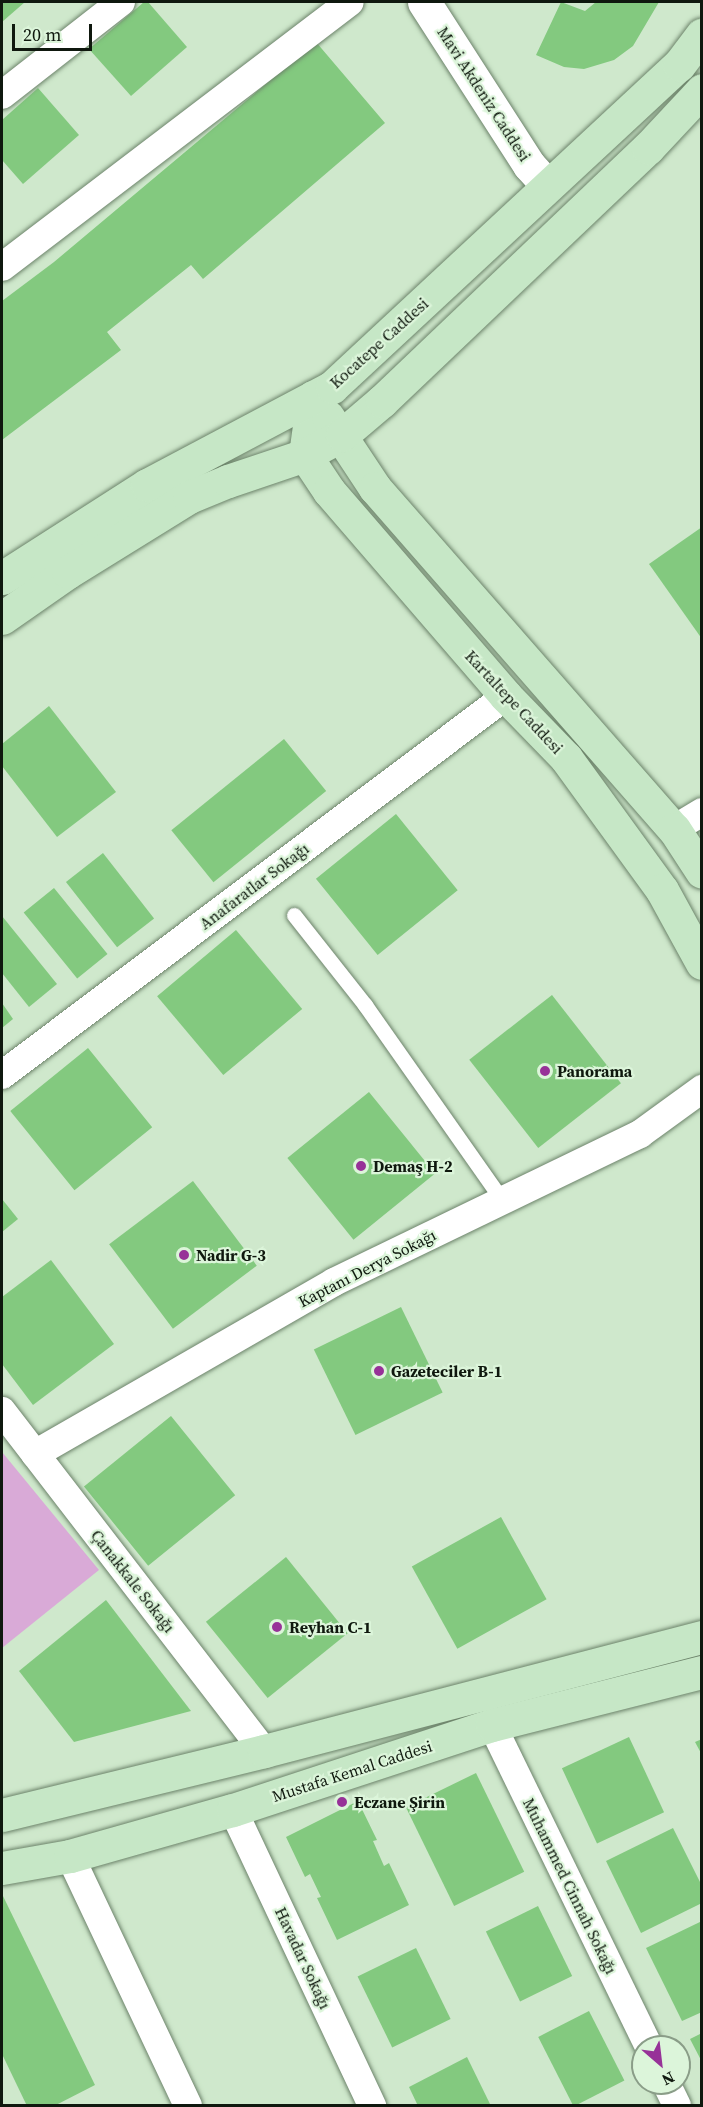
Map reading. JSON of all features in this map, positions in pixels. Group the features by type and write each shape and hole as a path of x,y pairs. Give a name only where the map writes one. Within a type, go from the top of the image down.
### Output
{"main road":[{"name":"Kocatepe Caddesi","path":"2,578 147,485 332,387 547,185 679,65 702,35"},
{"path":"2,618 68,572 189,497 305,455 342,435 382,401 577,213 648,148 702,90"},
{"path":"547,185 577,213"},
{"path":"305,455 313,397"},
{"name":"Kartaltepe Caddesi","path":"313,397 342,435 375,488 674,829 702,872"},
{"name":"Kartaltepe Caddesi","path":"305,455 359,529 506,696 573,768 662,890 702,963"},
{"path":"2,1815 702,1637"},
{"name":"Mustafa Kemal Caddesi","path":"2,1868 70,1856 233,1810 492,1725 702,1672"}],"street":[{"path":"2,95 121,2"},
{"path":"2,267 350,2"},
{"name":"Mavi Akdeniz Caddesi","path":"424,2 529,165 547,185"},
{"name":"Anafaratlar Sokağı","path":"2,1075 506,696"},
{"path":"674,829 702,812"},
{"name":"Kaptanı Derya Sokağı","path":"35,1454 334,1282 640,1134 702,1089"},
{"name":"Çanakkale Sokağı","path":"2,1411 264,1750"},
{"name":"Muhammed Cinnah Sokağı","path":"492,1725 643,2035"},
{"name":"Havadar Sokağı","path":"233,1810 372,2106"},
{"path":"70,1856 188,2106"}],"lane":[{"path":"294,915 365,1005 503,1201"}],"shaded area":[{"path":"2,1452 99,1570 2,1648"}],"building":[{"path":"2,2 25,2 2,22"},
{"path":"144,2 148,2 187,47 131,96 89,49"},
{"path":"561,2 585,11 596,2 659,2 633,46 614,60 584,69 564,67 536,55"},
{"path":"316,42 385,123 203,279 191,265 107,332 121,350 2,440 2,301 54,262"},
{"path":"38,88 79,135 23,184 2,160 2,120"},
{"path":"702,527 702,639 649,564"},
{"path":"49,706 116,792 57,837 2,766 2,744"},
{"path":"284,739 326,791 213,882 171,830"},
{"path":"396,814 458,890 378,955 316,879"},
{"path":"103,853 154,918 117,947 66,882"},
{"path":"54,888 107,954 77,979 24,913"},
{"path":"2,916 57,984 29,1007 2,973"},
{"path":"236,930 302,1009 223,1075 157,996"},
{"name":"Panorama","path":"552,995 621,1083 538,1148 469,1060"},
{"path":"2,1003 13,1019 2,1028"},
{"path":"88,1048 152,1127 74,1190 10,1111"},
{"name":"Demaş H-2","path":"369,1092 435,1174 353,1240 287,1158"},
{"name":"Nadir G-3","path":"193,1181 257,1266 173,1329 109,1244"},
{"path":"2,1199 18,1219 2,1232"},
{"path":"51,1260 114,1344 33,1405 2,1364 2,1297"},
{"name":"Gazeteciler B-1","path":"401,1307 443,1392 355,1435 314,1350"},
{"path":"171,1416 235,1495 148,1566 84,1486"},
{"path":"501,1517 547,1599 457,1649 412,1566"},
{"name":"Reyhan C-1","path":"286,1557 348,1633 268,1698 206,1622"},
{"path":"106,1600 191,1711 74,1742 19,1671"},
{"path":"629,1737 664,1812 597,1843 562,1768"},
{"path":"702,1739 702,1755 695,1742"},
{"path":"476,1773 524,1872 454,1906 406,1807"},
{"path":"358,1801 377,1840 373,1841 384,1866 389,1863 409,1905 337,1940 317,1898 321,1897 310,1874 305,1877 286,1837"},
{"path":"673,1828 702,1886 702,1903 641,1933 606,1861"},
{"path":"2,1894 95,2085 54,2106 27,2106 2,2054"},
{"path":"538,1906 572,1976 520,2002 486,1931"},
{"path":"702,1921 702,2012 682,2021 646,1948"},
{"path":"416,1948 451,2019 392,2047 358,1976"},
{"path":"589,2011 624,2080 573,2106 538,2037"},
{"path":"702,2033 702,2062 691,2041 691,2038"},
{"path":"467,2057 491,2106 418,2106 409,2087"}],"place":[{"name":"Panorama","path":"545,1071"},
{"name":"Demaş H-2","path":"361,1166"},
{"name":"Nadir G-3","path":"184,1255"},
{"name":"Gazeteciler B-1","path":"379,1371"},
{"name":"Reyhan C-1","path":"277,1627"},
{"name":"Eczane Şirin","path":"342,1802"}]}
